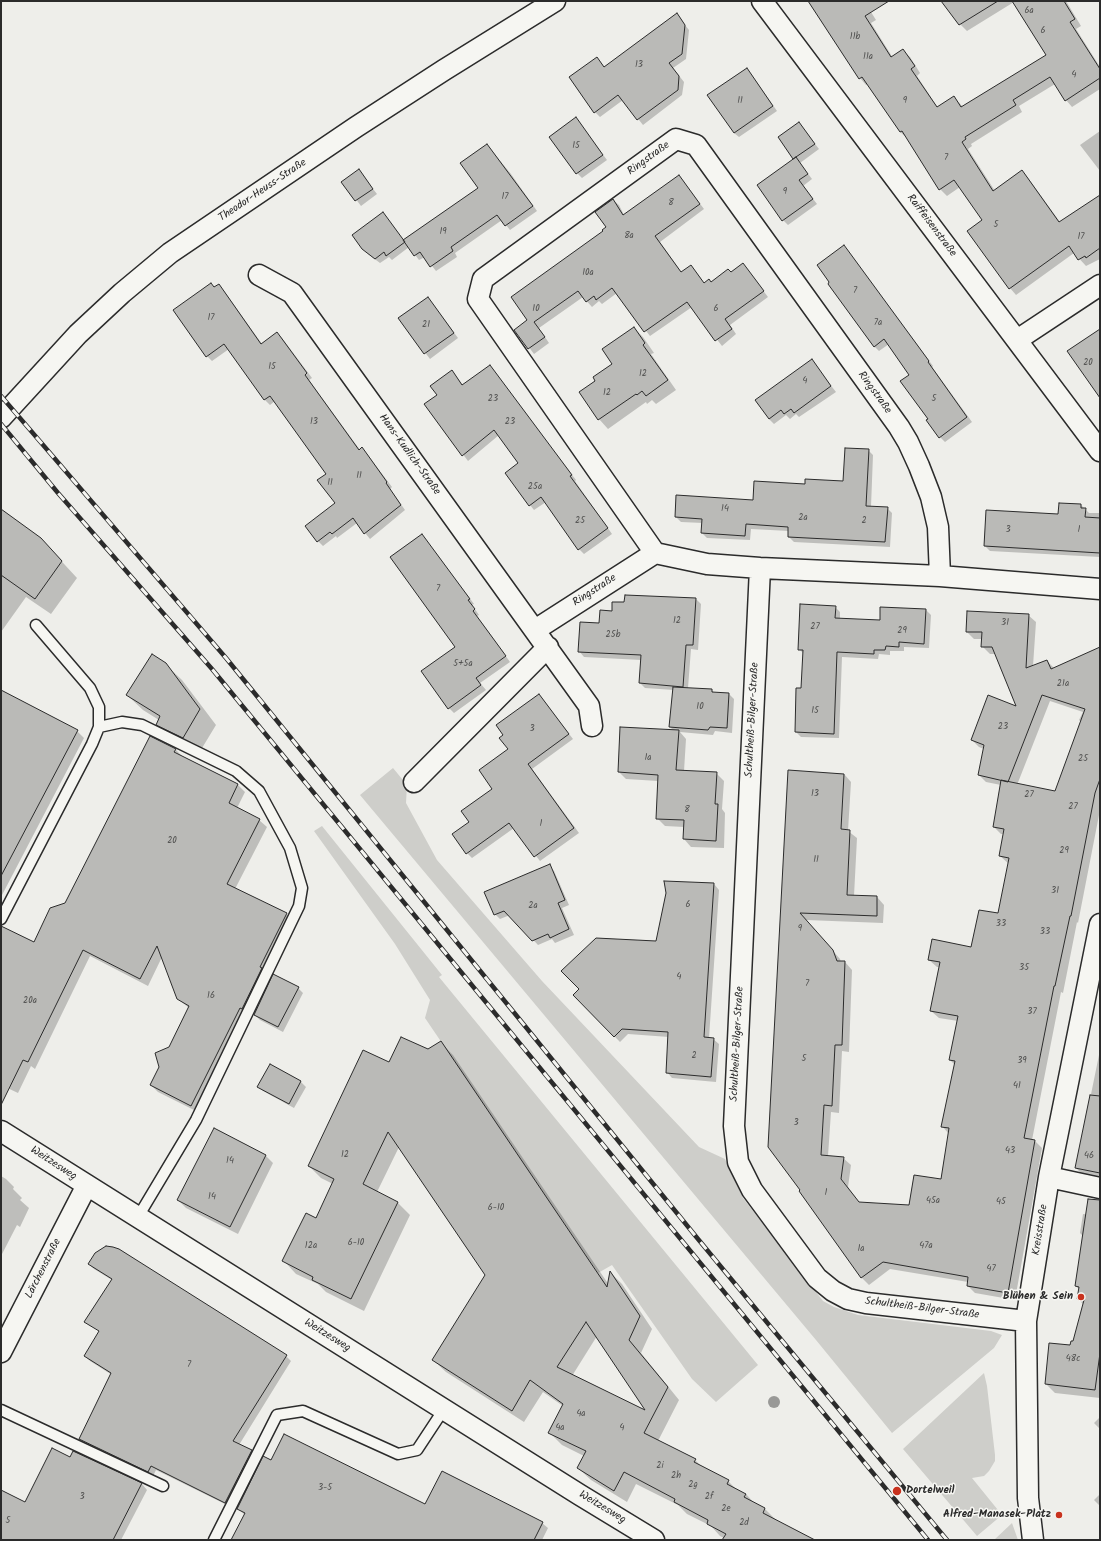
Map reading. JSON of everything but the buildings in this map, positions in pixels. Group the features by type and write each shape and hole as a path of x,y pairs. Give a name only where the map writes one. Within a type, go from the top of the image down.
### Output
{"street":[{"name":"Theodor-Heuss-Straße","path":"1,418 78,334 122,293 170,253 356,127 555,1"},
{"name":"Raiffeisenstraße","path":"762,1 1100,451"},
{"name":"Ringstraße","path":"535,630 655,553 478,299 483,279 676,139 696,145 899,427 919,466 931,497 938,527 940,576"},
{"name":"Hans-Kudlich-Straße","path":"259,275 292,294 548,647 589,706 592,726"},
{"path":"1017,340 1100,285"},
{"path":"655,553 707,564 760,568 940,576 1100,589"},
{"name":"Schultheiß-Bilger-Straße","path":"760,568 734,1126 738,1162 752,1190 817,1278 833,1291 848,1299 866,1303 1026,1320"},
{"path":"414,782 548,647"},
{"name":"Kreisstraße","path":"1033,1540 1028,1498 1026,1320 1049,1177 1100,924"},
{"name":"Weitzesweg","path":"1,1131 654,1540"},
{"path":"1049,1177 1100,1188"},
{"name":"Lärchenstraße","path":"1,1352 87,1185"}],"lane":[{"path":"1,919 92,744 99,727 99,707 90,688 36,625"},
{"path":"99,727 122,722 142,725 236,771 259,791 290,848 302,888 300,906 196,1120 138,1217"},
{"path":"214,1540 277,1415 303,1411 398,1454 417,1450 444,1409"},
{"path":"1,1410 163,1486"}],"shaded area":[{"path":"393,768 407,785 406,803 437,860 542,981 699,1147 725,1159 743,1198 823,1301 834,1307 858,1315 991,1331 1002,1335 994,1348 892,1433 360,795"},
{"path":"322,826 442,975 439,977 758,1365 716,1402 692,1379 612,1265 598,1273 425,1018 430,1000 395,944 314,831"},
{"path":"984,1373 987,1386 995,1461 984,1476 972,1478 1002,1515 977,1536 903,1449"},
{"path":"1012,1523 1018,1540 994,1540"}],"railway":[{"path":"1,396 226,658 698,1239 947,1540"},
{"path":"1,424 58,493 212,669 928,1540"}],"place":[{"name":"Blühen & Sein","path":"1081,1297"},
{"name":"Dortelweil","path":"897,1491"},
{"name":"Alfred-Manasek-Platz","path":"1059,1515"}]}
